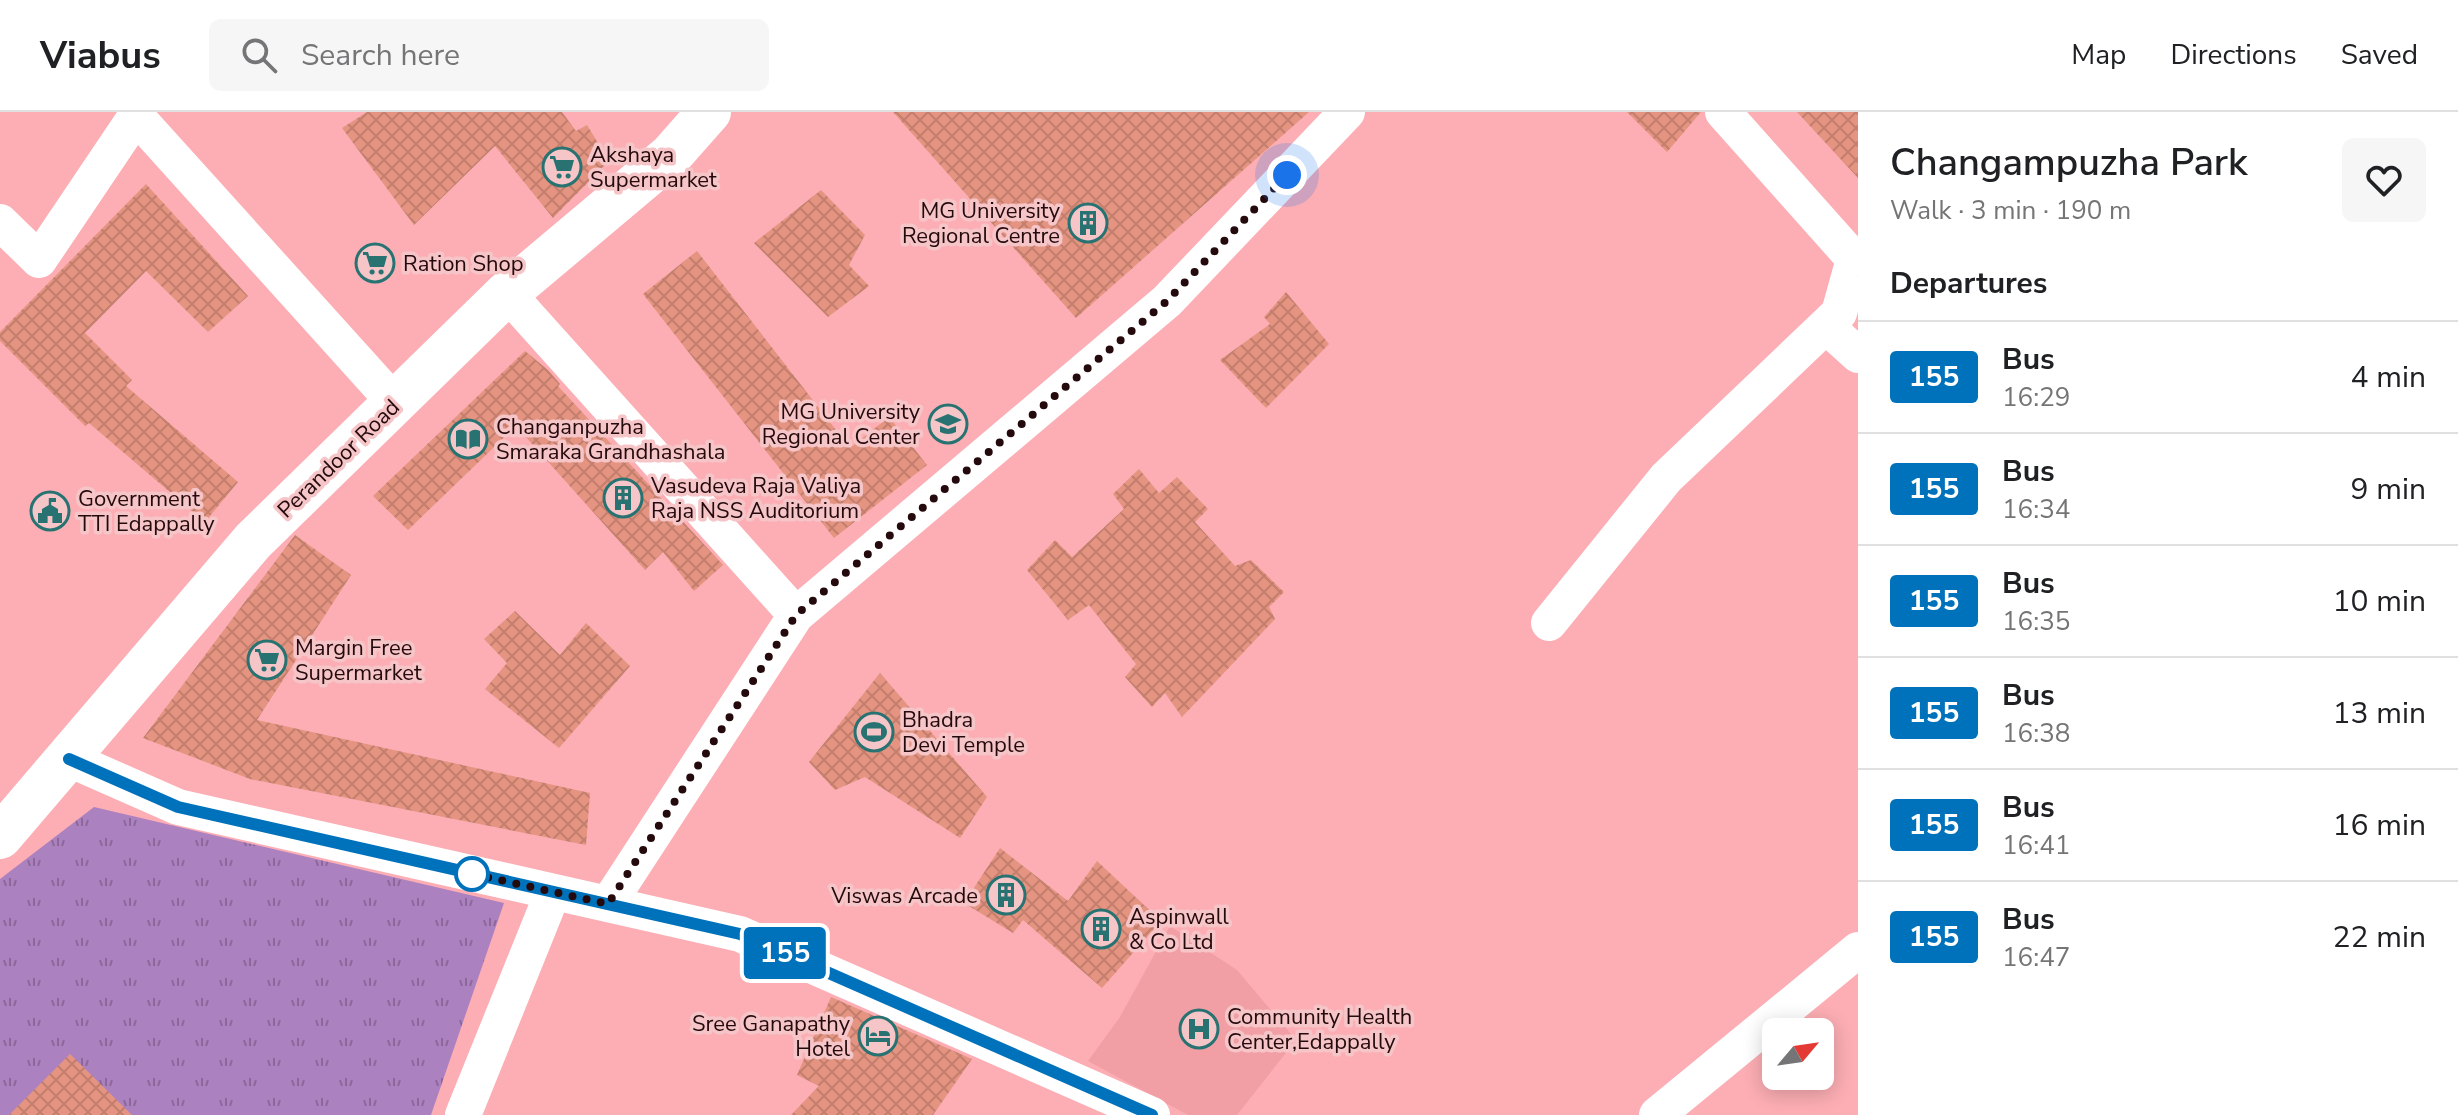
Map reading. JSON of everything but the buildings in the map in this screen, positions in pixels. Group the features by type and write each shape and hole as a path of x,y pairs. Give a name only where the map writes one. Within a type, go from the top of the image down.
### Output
{"main road":[{"name":"Perandoor Road","path":"0,837 253,541 507,293 671,155 709,112"}],"street":[{"path":"608,904 796,615 1167,301 1347,112"},
{"path":"1549,623 1666,478 1839,313 1856,256 1723,112"},
{"path":"0,222 39,260 136,116 395,403"},
{"path":"507,293 796,615"},
{"path":"1826,326 1858,355"},
{"path":"69,759 178,807 740,934 1152,1115"},
{"path":"463,1115 553,892"},
{"path":"1657,1115 1858,950"}],"shaded area":[{"name":"Community Health Center,Edappally","path":"1170,926 1237,970 1296,1040 1237,1115 1188,1115 1088,1061 1120,1017"}],"green space":[{"path":"94,807 504,903 431,1115 0,1115 0,879"}],"bus line":[{"name":"155","path":"69,759 178,807 740,934 1131,1103 1152,1115"}],"place":[{"name":"Akshaya Supermarket","path":"562,167"},
{"name":"MG University Regional Centre","path":"1088,223"},
{"name":"Ration Shop","path":"375,263"},
{"name":"MG University Regional Center","path":"948,424"},
{"name":"Changanpuzha Smaraka Grandhashala","path":"468,439"},
{"name":"Vasudeva Raja Valiya Raja NSS Auditorium","path":"623,498"},
{"name":"Government TTI Edappally","path":"50,511"},
{"name":"Margin Free Supermarket","path":"267,660"},
{"name":"Bhadra Devi Temple","path":"874,732"},
{"name":"Viswas Arcade","path":"1006,895"},
{"name":"Aspinwall & Co Ltd","path":"1101,929"},
{"name":"Community Health Center,Edappally","path":"1199,1029"},
{"name":"Sree Ganapathy Hotel","path":"878,1036"}],"route":[{"path":"472,874 459,871 608,904 796,615 1167,301 1287,175"}]}
